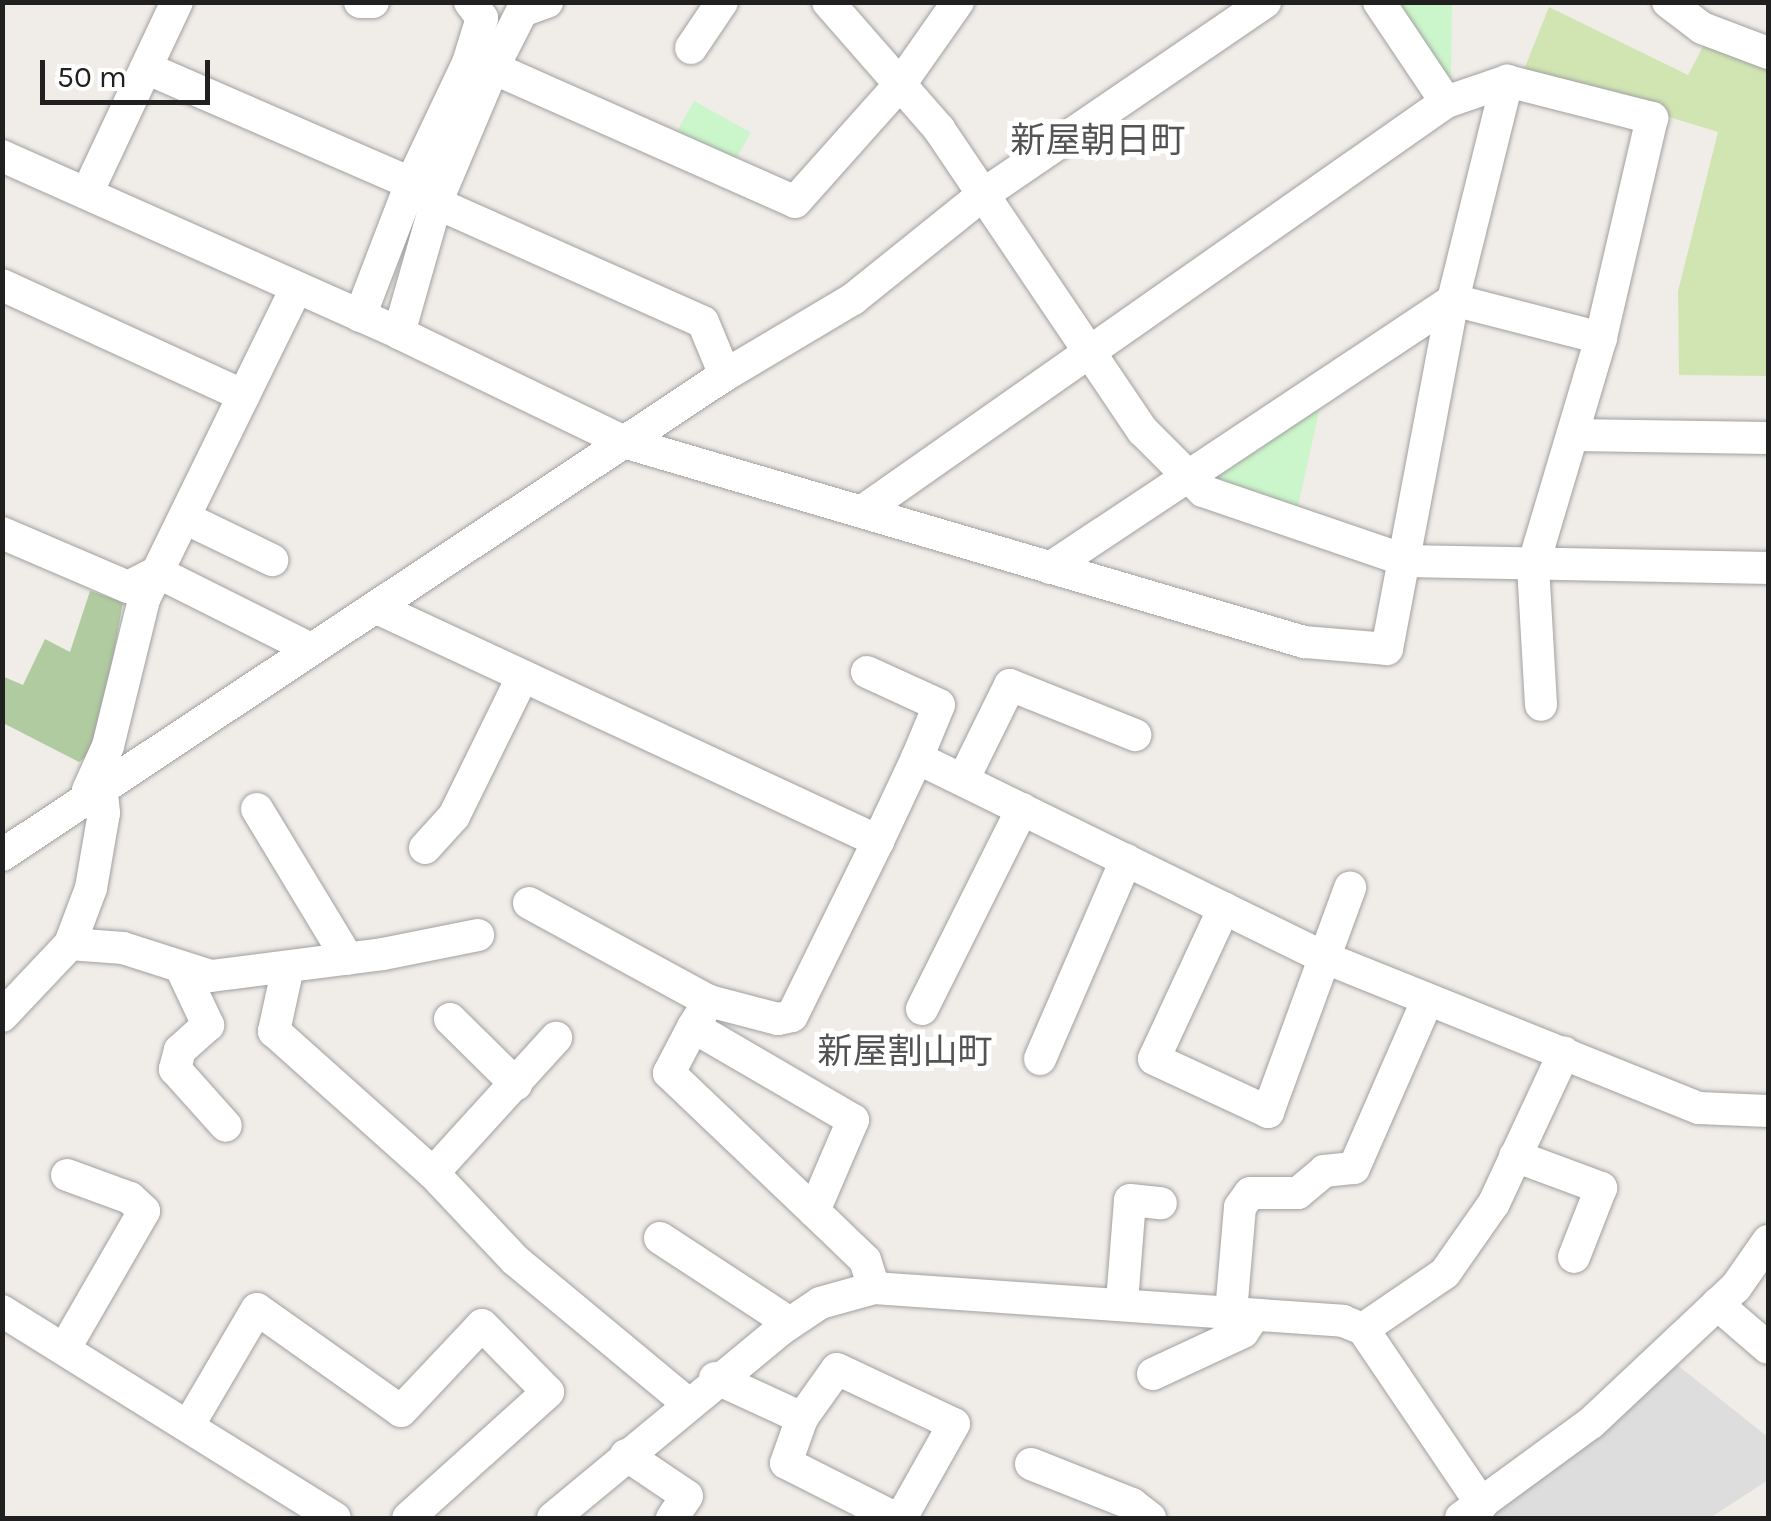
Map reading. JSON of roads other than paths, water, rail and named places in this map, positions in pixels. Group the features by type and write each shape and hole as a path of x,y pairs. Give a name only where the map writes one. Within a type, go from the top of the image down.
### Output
{"street":[{"path":"87,193 178,2"},
{"path":"360,2 372,2"},
{"path":"399,332 423,193 482,18 470,2"},
{"path":"360,316 522,11 548,2"},
{"path":"691,48 722,2"},
{"path":"828,2 901,83 1143,431 1183,476 1202,491 1407,561 1768,568"},
{"path":"493,68 795,202 901,83 958,2"},
{"path":"2,855 97,787 311,648 389,614 639,447 725,375 853,300 982,196 1264,2"},
{"path":"1379,2 1446,102"},
{"path":"1668,2 1702,28 1766,48"},
{"path":"146,68 704,322 725,375"},
{"path":"2,156 296,291 399,332 639,447 1304,642 1387,649 1407,561 1452,300 1507,80"},
{"path":"864,510 1446,102 1507,80 1652,118 1600,338 1533,566 1541,704"},
{"path":"2,285 244,396"},
{"path":"2,1016 17,986 70,944 92,888 104,813 97,787 144,600 296,291"},
{"path":"1050,568 1452,300 1600,338"},
{"path":"1574,435 1768,438"},
{"path":"185,518 272,560"},
{"path":"2,533 128,588 157,572"},
{"path":"157,572 311,648"},
{"path":"389,614 878,841"},
{"path":"701,1014 778,1019 792,1016 878,841 938,705 868,672"},
{"path":"425,848 454,816 523,676"},
{"path":"963,780 1010,685 1135,736"},
{"path":"917,758 1322,957 1699,1108 1768,1111"},
{"path":"2,828 53,794 97,787"},
{"path":"257,809 348,959"},
{"path":"922,1009 1022,809"},
{"path":"1040,1058 1126,860"},
{"path":"1224,908 1154,1060 1268,1112 1350,888"},
{"path":"529,902 701,1014 853,1120 814,1211"},
{"path":"70,944 158,957 183,972 211,976 348,959 478,935"},
{"path":"288,967 274,1032 434,1173 515,1260 686,1402"},
{"path":"183,972 208,1026 180,1050 175,1069 226,1126"},
{"path":"1153,1374 1243,1332 1240,1208 1250,1193 1298,1193 1324,1172 1354,1168 1428,999"},
{"path":"701,1014 670,1073 865,1260 874,1288"},
{"path":"450,1018 516,1084"},
{"path":"434,1173 556,1038"},
{"path":"1364,1329 1444,1273 1494,1203 1564,1053"},
{"path":"1516,1156 1601,1188 1574,1257"},
{"path":"65,1348 144,1211 130,1198 67,1176"},
{"path":"1122,1302 1130,1200 1161,1203"},
{"path":"660,1238 790,1323"},
{"path":"553,1518 686,1402 790,1323 820,1304 874,1288 1122,1302 1343,1321 1364,1329 1471,1512 1592,1423 1717,1304 1768,1242"},
{"path":"1717,1304 1768,1348"},
{"path":"190,1422 256,1310 401,1411 482,1325 548,1392 408,1518"},
{"path":"2,1312 190,1422 335,1518"},
{"path":"837,1369 954,1424 898,1518 856,1510 786,1462 802,1418 837,1369"},
{"path":"716,1378 802,1418"},
{"path":"626,1455 687,1496 672,1518"},
{"path":"1031,1464 1132,1504 1150,1518"}],"district":[{"name":"新屋朝日町","path":"1098,141"},
{"name":"新屋割山町","path":"905,1052"}]}
